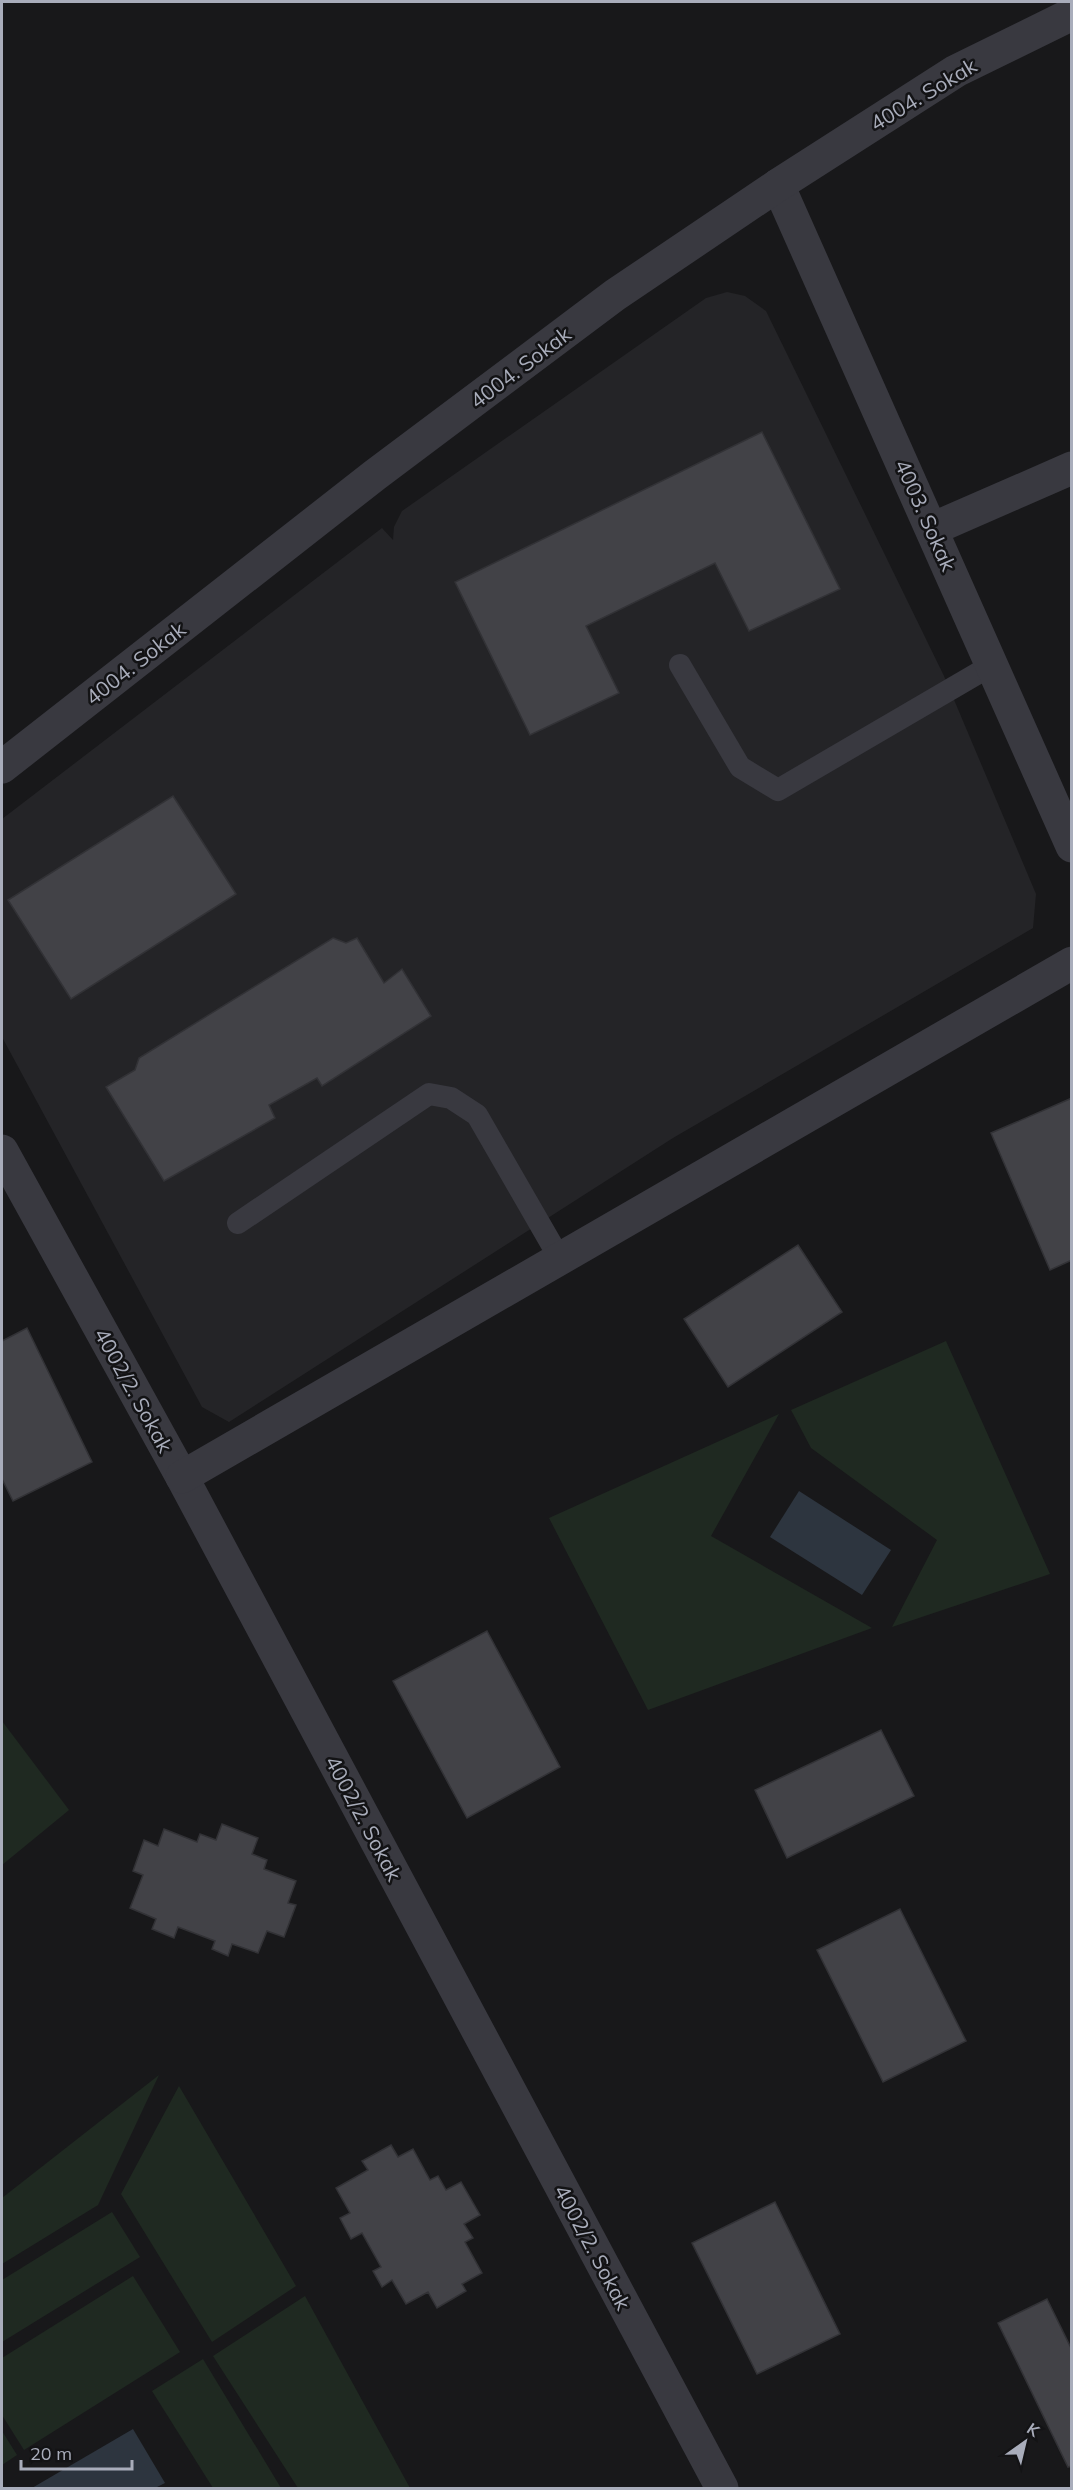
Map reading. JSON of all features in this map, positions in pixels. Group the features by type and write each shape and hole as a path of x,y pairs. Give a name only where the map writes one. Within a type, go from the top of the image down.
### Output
{"street":[{"name":"4004. Sokak","path":"2,767 375,475 577,324 778,185 956,71 1071,14"},
{"name":"4003. Sokak","path":"778,185 1071,846"},
{"path":"932,529 1071,468"},
{"path":"182,1477 1071,963"},
{"name":"4002/2. Sokak","path":"2,1150 182,1477 722,2488"}],"lane":[{"path":"680,665 740,767 778,790 992,665"},
{"path":"238,1223 429,1094 451,1098 477,1116 560,1259"}],"shaded area":[{"path":"727,292 745,296 766,311 944,676 1036,894 1033,928 673,1138 229,1422 202,1407 2,1037 2,819 382,528 393,540 394,527 402,511 706,298"},
{"path":"946,1341 1050,1574 892,1627 937,1540 811,1448 791,1410"},
{"path":"779,1414 711,1536 872,1628 648,1710 549,1518"},
{"path":"799,1491 891,1550 862,1595 770,1537"},
{"path":"2,1721 69,1810 2,1865"},
{"path":"159,2075 98,2205 2,2264 2,2198"},
{"path":"179,2086 296,2286 212,2342 121,2194"},
{"path":"112,2212 140,2257 2,2342 2,2280"},
{"path":"133,2276 180,2352 24,2450 2,2415 2,2358"},
{"path":"305,2296 410,2488 298,2488 213,2356"},
{"path":"203,2359 281,2488 213,2488 152,2391"},
{"path":"133,2429 165,2483 155,2488 32,2488"},
{"path":"2,2431 17,2455 2,2465"}],"building":[{"path":"762,432 840,589 749,631 715,563 586,626 619,693 530,735 455,582"},
{"path":"173,796 236,894 71,999 8,900"},
{"path":"333,938 346,943 357,938 384,983 402,969 431,1016 322,1086 317,1078 269,1105 275,1118 164,1181 106,1087 135,1070 139,1058"},
{"path":"1072,1098 1072,1260 1050,1270 991,1133"},
{"path":"798,1245 842,1312 728,1387 684,1319"},
{"path":"27,1328 92,1462 13,1501 2,1479 2,1341"},
{"path":"487,1631 560,1767 467,1818 393,1681"},
{"path":"881,1730 914,1796 787,1858 755,1790"},
{"path":"222,1824 258,1838 252,1854 267,1860 264,1869 296,1881 288,1903 296,1905 284,1937 267,1931 258,1953 232,1944 228,1956 212,1949 215,1941 178,1927 174,1938 152,1929 156,1919 130,1908 143,1875 133,1871 144,1840 158,1846 164,1829 197,1842 200,1834 216,1840"},
{"path":"900,1909 966,2041 883,2082 817,1950"},
{"path":"391,2145 398,2157 413,2149 430,2180 438,2176 446,2190 461,2182 480,2215 464,2224 473,2238 465,2242 482,2273 462,2284 466,2291 437,2308 428,2292 406,2304 392,2280 382,2287 373,2271 381,2267 362,2233 351,2239 340,2218 350,2213 336,2188 368,2170 362,2161"},
{"path":"775,2202 840,2334 757,2374 692,2243"},
{"path":"1047,2299 1072,2350 1072,2466 1068,2467 998,2323"}]}
